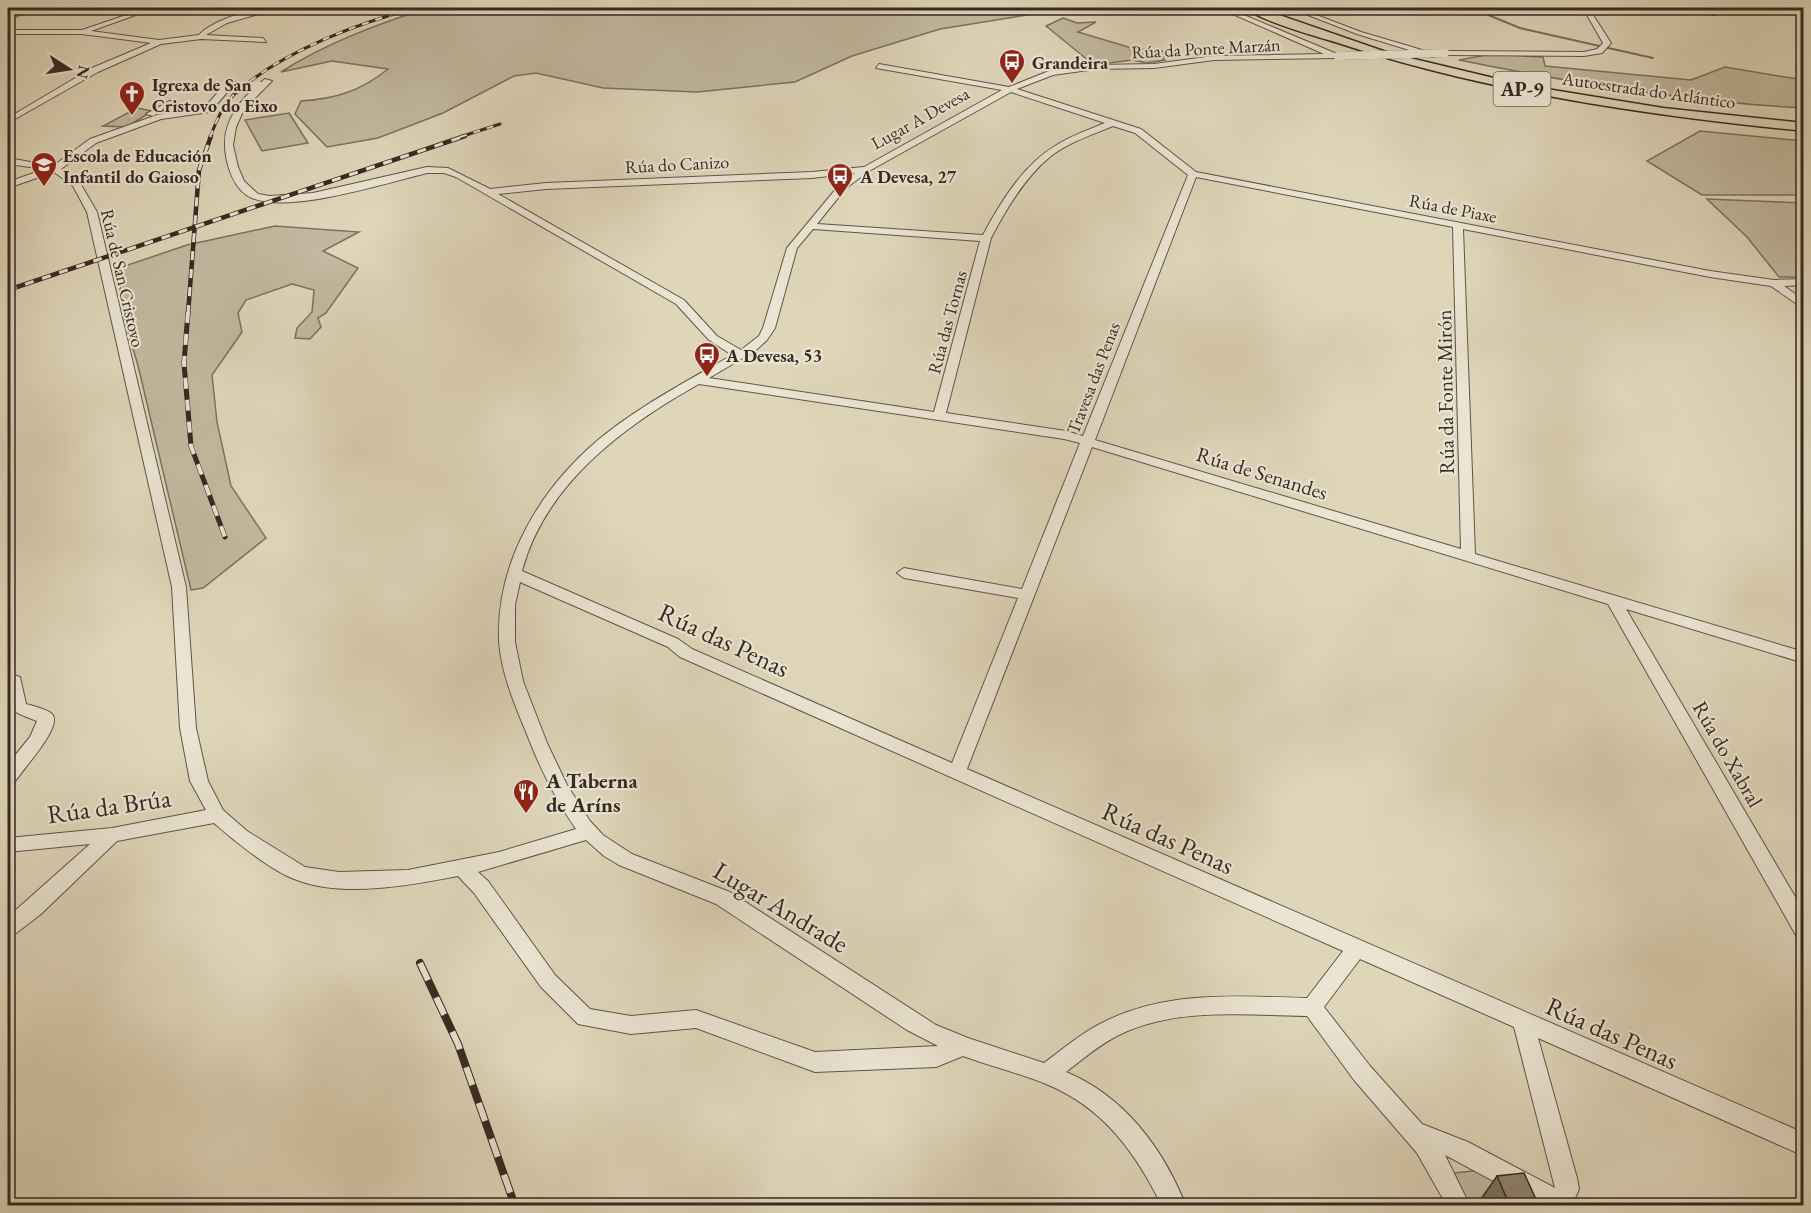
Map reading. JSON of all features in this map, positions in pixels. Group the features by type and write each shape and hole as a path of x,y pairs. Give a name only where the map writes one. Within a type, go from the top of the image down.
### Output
{"highway":[{"name":"Autoestrada do Atlántico","path":"1251,8 1349,45 1419,66 1506,86 1629,107 1803,127"},
{"name":"Autoestrada do Atlántico","path":"1267,8 1292,12 1376,47 1508,80 1641,102 1803,119"},
{"path":"1274,8 1292,12"}],"street":[{"path":"8,19 29,8"},
{"path":"82,32 152,8"},
{"path":"201,37 212,27 276,8"},
{"path":"1222,8 1336,56"},
{"name":"Rúa da Ponte Marzán","path":"1010,89 1052,73 1096,67 1154,66 1204,59 1482,52 1591,53 1605,46 1590,15 1592,8"},
{"path":"1701,8 1715,14"},
{"name":"Rúa da Ponte Marzán","path":"1292,12 1448,58 1482,52"},
{"path":"8,32 82,32 159,42 201,37 263,40"},
{"path":"8,121 95,70 159,42"},
{"path":"879,66 1010,89 1112,123"},
{"path":"8,185 56,169 93,141 160,117 207,110 223,94 229,84 264,84 243,105 228,137 229,152 237,177 243,188 255,196 273,201 303,197 427,170 445,170 459,175 680,302 713,338 740,356"},
{"name":"Lugar A Devesa","path":"505,612 513,573 541,510 566,479 629,421 758,344 766,334 789,254 808,226 843,186 866,169 1010,89"},
{"path":"136,125 152,113 173,103"},
{"name":"Rúa de Piaxe","path":"1112,123 1138,131 1192,174 1710,274 1774,283 1803,282"},
{"name":"Rúa das Tornas","path":"939,415 986,238 1032,167 1055,148 1112,123"},
{"name":"Rúa de San Cristovo","path":"8,161 56,169 72,177 82,190 92,212 179,587 188,728 199,781 217,815 241,837 301,874 339,880 408,878 499,860 588,832"},
{"name":"Rúa do Canizo","path":"489,192 546,186 812,175 866,169"},
{"name":"Travesa das Penas","path":"957,773 1089,442 1192,174"},
{"path":"808,226 986,238"},
{"name":"Rúa da Fonte Mirón","path":"1458,226 1468,557"},
{"path":"1774,283 1803,306"},
{"name":"Rúa de Senandes","path":"698,380 1044,431 1089,442 1803,658"},
{"name":"Rúa das Penas","path":"513,573 673,643 686,653 1803,1145"},
{"path":"904,573 1028,596"},
{"name":"Rúa do Xabral","path":"1612,600 1803,931"},
{"name":"Lugar Andrade","path":"505,612 509,655 522,701 554,775 588,832 619,855 724,899 924,1029 962,1046 1046,1074 1086,1092 1114,1114 1147,1153 1175,1206"},
{"path":"8,778 21,755 40,737 46,718 18,707 14,681"},
{"name":"Rúa da Brúa","path":"8,845 112,835 217,815"},
{"path":"8,928 34,908 112,835"},
{"path":"461,867 481,887 548,981 585,1017 631,1025 696,1019 815,1062 936,1057 962,1046"},
{"path":"1312,1007 1356,949"},
{"path":"1046,1074 1112,1028 1138,1018 1173,1010 1212,1007 1312,1007"},
{"path":"1312,1007 1379,1094 1419,1134 1444,1170 1459,1206"},
{"path":"1419,1134 1460,1150 1543,1195 1557,1200 1564,1197 1567,1189 1566,1178 1523,1022"}],"shaded area":[{"path":"428,8 1071,8 940,29 852,56 795,82 697,92 603,88 536,73 514,76 443,113 378,138 327,147 295,114 301,101 336,96 358,88 388,69 332,61 281,72 353,35"},
{"path":"1063,18 1077,23 1096,22 1078,32 1135,49 1158,50 1179,55 1161,57 1165,60 1147,63 1132,60 1094,65 1046,26"},
{"path":"1492,54 1543,57 1545,66 1691,80 1725,67 1803,80 1803,108 1717,101 1630,90 1459,60"},
{"path":"137,108 152,111 127,127 103,126"},
{"path":"289,113 308,143 262,151 245,120"},
{"path":"1700,131 1803,141 1803,195 1702,195 1647,161"},
{"path":"1707,199 1803,203 1803,277 1779,277 1747,237"},
{"path":"275,226 359,232 323,251 358,268 326,313 318,318 321,327 310,339 295,338 297,328 312,312 314,290 292,284 246,300 238,313 242,332 212,375 217,422 231,486 266,538 203,588 191,590 122,308 120,281 122,267 187,245"},
{"path":"1483,1170 1535,1205 1468,1205 1454,1173"}],"building":[{"path":"1524,1173 1539,1206 1510,1206 1497,1176"}],"waterway":[{"path":"1471,8 1520,28 1653,58"}],"railway":[{"path":"210,137 228,101 256,77 277,63 346,30 416,8"},
{"path":"460,137 500,124"},
{"path":"195,227 199,170 211,136"},
{"path":"195,227 465,136"},
{"path":"8,290 195,227"},
{"path":"188,314 195,227"},
{"path":"188,312 184,363 191,446 225,537"},
{"path":"420,963 458,1044 515,1206"}],"place":[{"name":"Grandeira","path":"1012,85"},
{"name":"Igrexa de San Cristovo do Eixo","path":"132,117"},
{"name":"Escola de Educación Infantil do Gaioso","path":"44,188"},
{"name":"A Devesa, 27","path":"840,199"},
{"name":"A Devesa, 53","path":"707,378"},
{"name":"A Taberna de Aríns","path":"526,815"}]}
